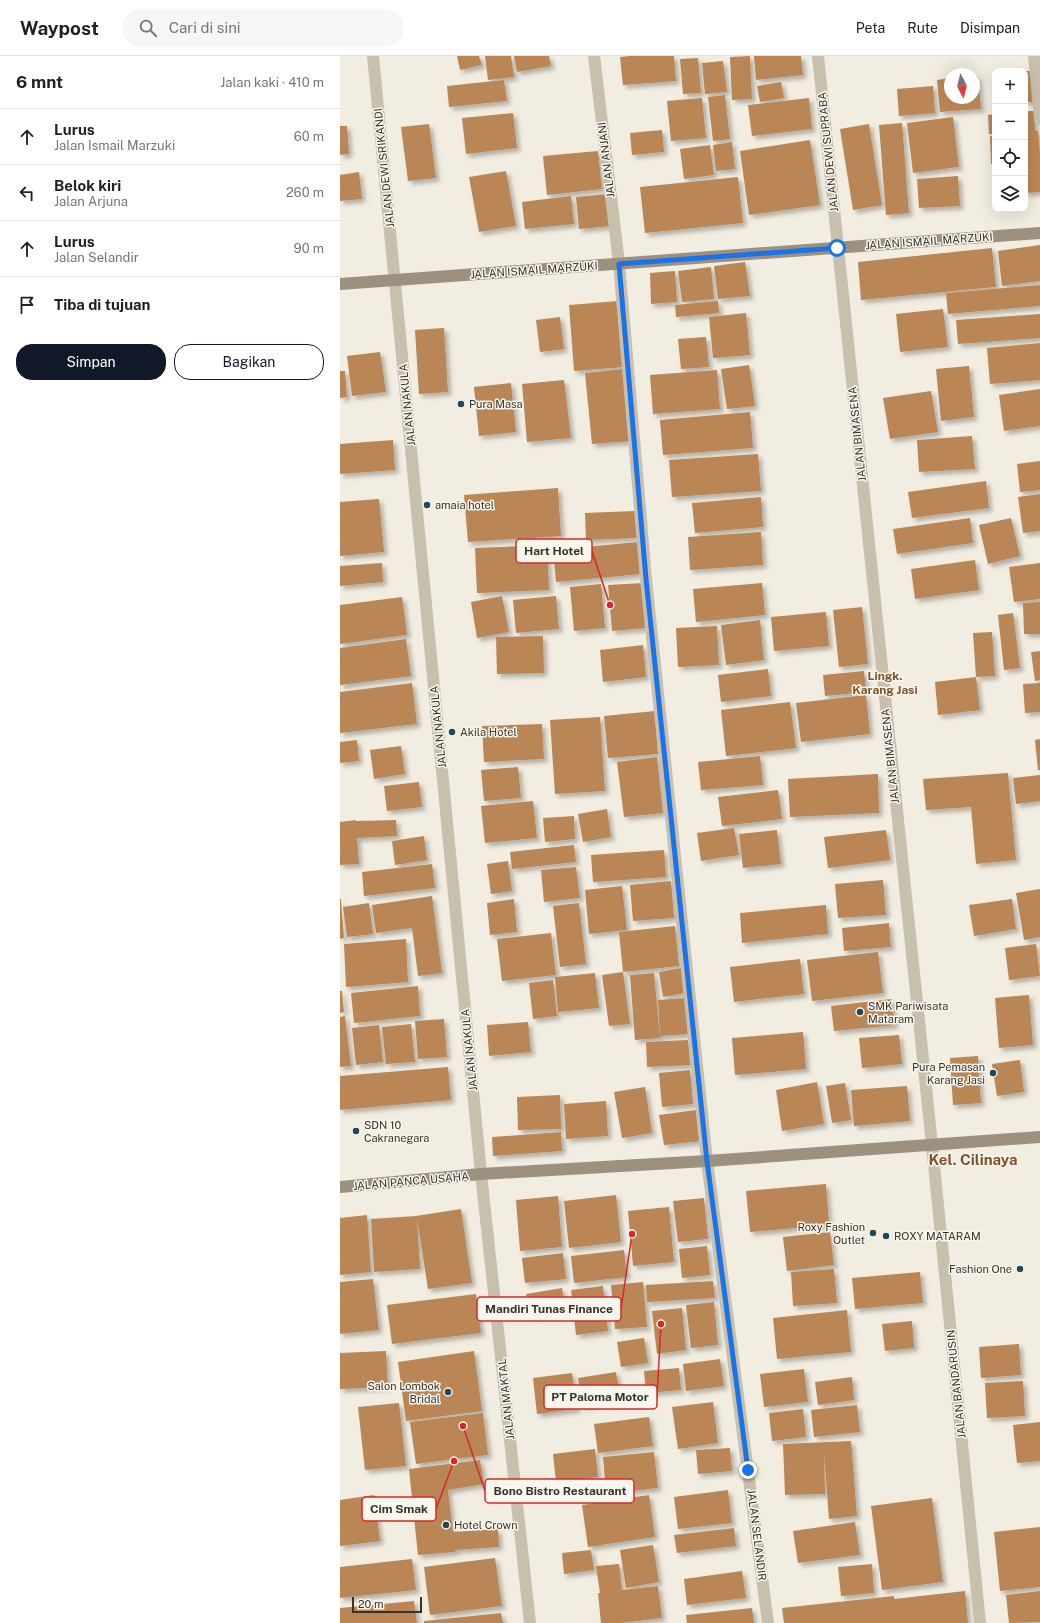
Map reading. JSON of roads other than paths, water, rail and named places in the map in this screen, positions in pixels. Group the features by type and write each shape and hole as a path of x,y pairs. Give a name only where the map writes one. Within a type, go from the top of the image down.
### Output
{"street":[{"name":"JALAN DEWI SRIKANDI","path":"373,56 395,280"},
{"name":"JALAN ANJANI","path":"594,56 619,264 646,579 707,1161"},
{"name":"JALAN DEWI SUPRABA","path":"818,56 837,248"},
{"path":"1034,56 1040,119"},
{"name":"JALAN ISMAIL MARZUKI","path":"340,284 1040,233"},
{"name":"JALAN BIMASENA","path":"837,248 932,1145"},
{"name":"JALAN NAKULA","path":"395,280 481,1174"},
{"name":"JALAN PANCA USAHA","path":"340,1187 481,1174 707,1161 1040,1137"},
{"name":"JALAN BANDARUSIN","path":"932,1145 980,1623"},
{"name":"JALAN SELANDIR","path":"707,1161 768,1623"},
{"name":"JALAN MAKTAL","path":"481,1174 530,1623"}],"place":[{"name":"Pura Masa","path":"461,404"},
{"name":"amaia hotel","path":"427,505"},
{"name":"Hart Hotel","path":"610,605"},
{"name":"Akila Hotel","path":"452,732"},
{"name":"SMK Pariwisata Mataram","path":"860,1012"},
{"name":"Pura Pemasan Karang Jasi","path":"993,1073"},
{"name":"SDN 10 Cakranegara","path":"356,1131"},
{"name":"Roxy Fashion Outlet","path":"873,1233"},
{"name":"Mandiri Tunas Finance","path":"632,1234"},
{"name":"ROXY MATARAM","path":"886,1236"},
{"name":"Fashion One","path":"1020,1269"},
{"name":"PT Paloma Motor","path":"661,1324"},
{"name":"Salon Lombok Bridal","path":"448,1392"},
{"name":"Bono Bistro Restaurant","path":"463,1426"},
{"name":"Cim Smak","path":"454,1461"},
{"name":"Hotel Crown","path":"446,1525"}],"district":[{"name":"Lingk. Karang Jasi","path":"885,683"},
{"name":"Kel. Cilinaya","path":"973,1160"}]}
